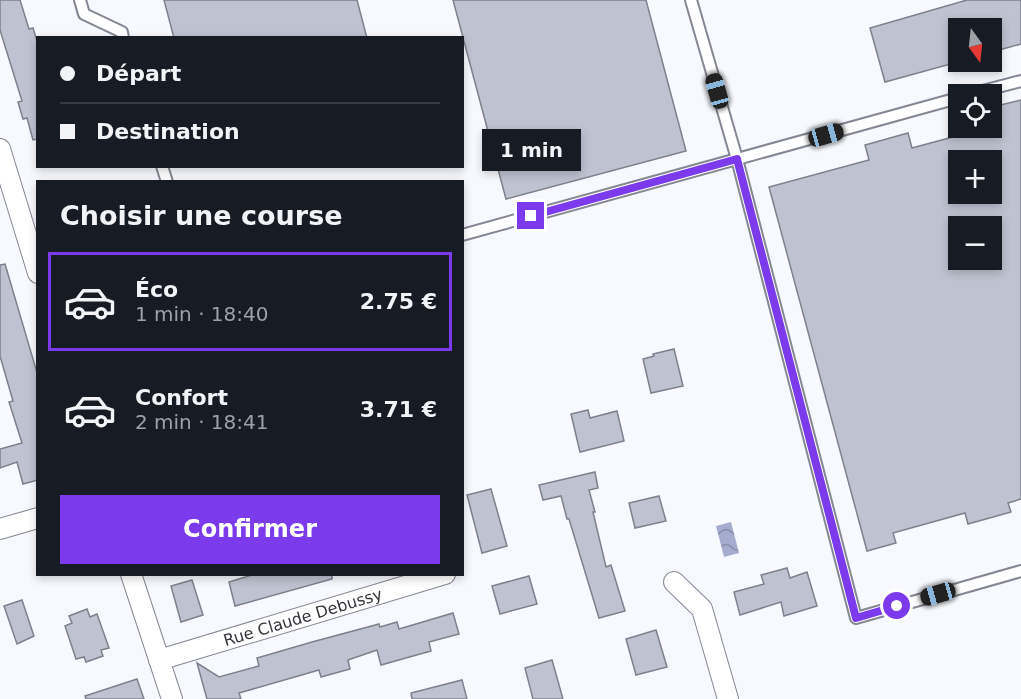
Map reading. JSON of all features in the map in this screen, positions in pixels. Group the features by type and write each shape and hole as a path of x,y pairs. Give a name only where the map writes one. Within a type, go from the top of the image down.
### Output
{"street":[{"path":"0,149 36,266"},
{"path":"0,529 36,519"},
{"path":"132,576 172,699"},
{"name":"Rue Claude Debussy","path":"159,660 438,576"},
{"path":"674,582 702,609 728,699"}],"lane":[{"path":"80,0 84,14 122,32 123,36"},
{"path":"691,0 737,159 856,618 1021,570"},
{"path":"1002,86 1021,81"},
{"path":"464,234 948,101"}],"water":[{"path":"731,522 739,553 724,557 716,526"}],"building":[{"path":"0,0 20,0 29,29 33,28 36,38 36,139 33,140 27,118 23,119 18,102 22,101 0,30"},
{"path":"164,0 357,0 366,36 173,36"},
{"path":"453,0 646,0 686,151 506,199"},
{"path":"967,0 1021,0 1021,44 1002,49 1002,18 948,18 948,65 885,82 870,28"},
{"path":"1021,100 1021,499 1008,503 1011,512 968,524 965,513 893,533 896,543 867,551 769,187 869,160 865,145 908,133 912,148 949,138 1002,138 1002,105"},
{"path":"5,264 36,369 36,481 23,484 17,462 0,468 0,449 22,443 9,402 13,401 0,356 0,265"},
{"path":"674,349 683,386 651,393 643,359"},
{"path":"588,410 590,418 617,411 624,441 580,452 571,414"},
{"path":"595,472 598,488 589,490 595,512 593,512 606,567 611,565 625,611 599,618 561,496 543,500 539,485"},
{"path":"491,489 507,546 482,553 467,495"},
{"path":"659,496 666,521 635,528 629,503"},
{"path":"787,568 790,578 807,572 817,606 784,616 781,602 740,615 734,592 764,584 761,575"},
{"path":"248,576 332,576 332,579 235,606 229,582"},
{"path":"529,576 537,604 500,614 492,586"},
{"path":"192,580 203,615 181,622 171,586"},
{"path":"22,600 34,636 17,644 4,606"},
{"path":"87,609 90,617 97,614 109,648 101,650 103,656 86,662 84,657 76,659 65,626 72,623 69,616"},
{"path":"453,613 459,634 429,642 431,651 381,665 377,650 348,660 350,669 321,677 319,670 239,693 241,699 207,699 197,663 219,677 259,666 257,658 312,642 379,624 380,627 397,622 399,629"},
{"path":"656,630 667,667 636,675 626,639"},
{"path":"552,660 563,699 533,699 525,668"},
{"path":"137,679 144,699 86,699 85,696"},
{"path":"462,680 467,699 412,699 411,693"}],"route":[{"path":"531,216 737,159 856,618 897,606"}]}
